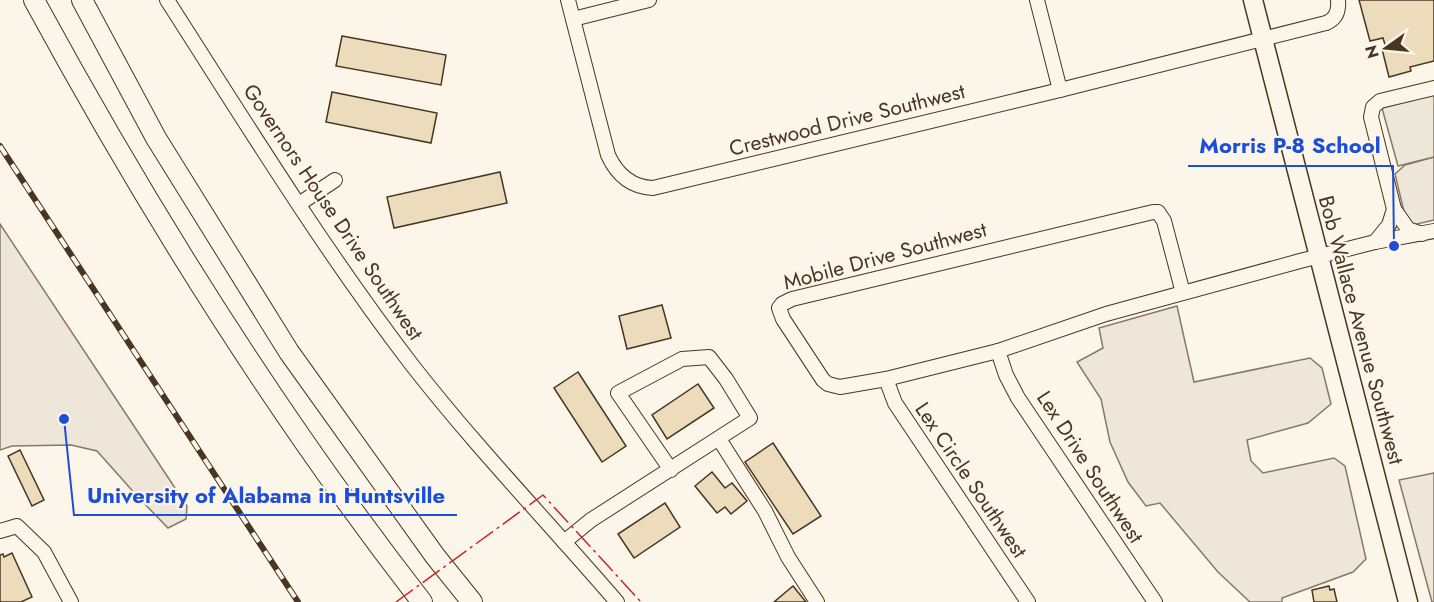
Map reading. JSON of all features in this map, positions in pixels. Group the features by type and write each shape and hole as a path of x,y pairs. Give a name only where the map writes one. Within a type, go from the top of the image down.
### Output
{"highway":[{"path":"34,0 142,192 237,344 335,486 422,602"},
{"path":"82,0 156,138 289,351 435,556 472,602"}],"main road":[{"name":"Bob Wallace Avenue Southwest","path":"1253,0 1408,602"}],"street":[{"name":"Governors House Drive Southwest","path":"168,0 345,275 414,367 617,602"},
{"name":"Crestwood Drive Southwest","path":"568,0 608,155 623,177 645,188 661,187 1060,90 1331,21 1337,12 1338,0"},
{"path":"573,19 649,0"},
{"path":"1037,0 1060,90"},
{"path":"1428,233 1408,229 1395,209 1371,117 1373,107 1380,101 1434,88"},
{"path":"299,204 335,180"},
{"path":"1375,242 1389,225 1395,209"},
{"name":"Mobile Drive Southwest","path":"1183,293 1164,221 1158,212 1153,212 792,299 780,306 783,319 823,380 840,387 886,379 998,351 1097,316 1183,293 1319,256 1375,242 1428,233"},
{"name":"Lex Drive Southwest","path":"998,351 1006,375 1018,398 1155,602"},
{"path":"564,542 591,520 671,470 750,418 726,379 709,357 682,359 618,393 671,470"},
{"name":"Lex Circle Southwest","path":"886,379 895,403 1028,602"},
{"path":"719,438 765,511 788,557 817,602"},
{"path":"0,531 17,526 44,552 70,602"}],"shaded area":[{"path":"1434,94 1434,157 1398,166 1382,108"},
{"path":"1434,157 1434,220 1413,225 1406,220 1395,174 1405,165"},
{"path":"0,224 187,506 186,519 168,528 97,451 71,445 12,446 0,450"},
{"path":"1177,306 1194,382 1310,358 1322,368 1331,404 1308,423 1247,440 1251,461 1263,473 1334,458 1345,466 1366,559 1353,572 1282,598 1282,602 1250,602 1218,572 1160,503 1146,506 1128,482 1110,442 1101,399 1077,362 1103,348 1099,328"},
{"path":"1434,473 1434,602 1432,602 1399,480"}],"building":[{"path":"1359,0 1434,0 1434,61 1410,67 1411,71 1389,77 1382,49 1386,48 1383,38 1370,41"},
{"path":"342,36 446,55 441,85 336,66"},
{"path":"332,92 437,113 431,143 326,122"},
{"path":"500,172 507,203 394,228 387,197"},
{"path":"662,305 671,338 627,349 619,316"},
{"path":"578,372 626,446 602,462 554,388"},
{"path":"698,384 714,408 667,439 652,415"},
{"path":"773,443 821,516 793,534 745,462"},
{"path":"20,450 44,500 32,506 8,456"},
{"path":"712,472 725,488 732,483 747,501 731,514 725,507 717,513 695,486"},
{"path":"665,503 680,527 634,558 618,534"},
{"path":"12,553 32,597 21,602 0,602 0,555 3,554 4,557"},
{"path":"793,586 806,602 774,602"},
{"path":"1329,586 1330,590 1334,589 1337,602 1314,602 1312,590"}],"railway":[{"path":"0,146 298,602"}],"power":[{"path":"396,602 543,495 641,602"}],"place":[{"name":"Morris P-8 School","path":"1394,246"},
{"name":"University of Alabama in Huntsville","path":"64,419"}]}
